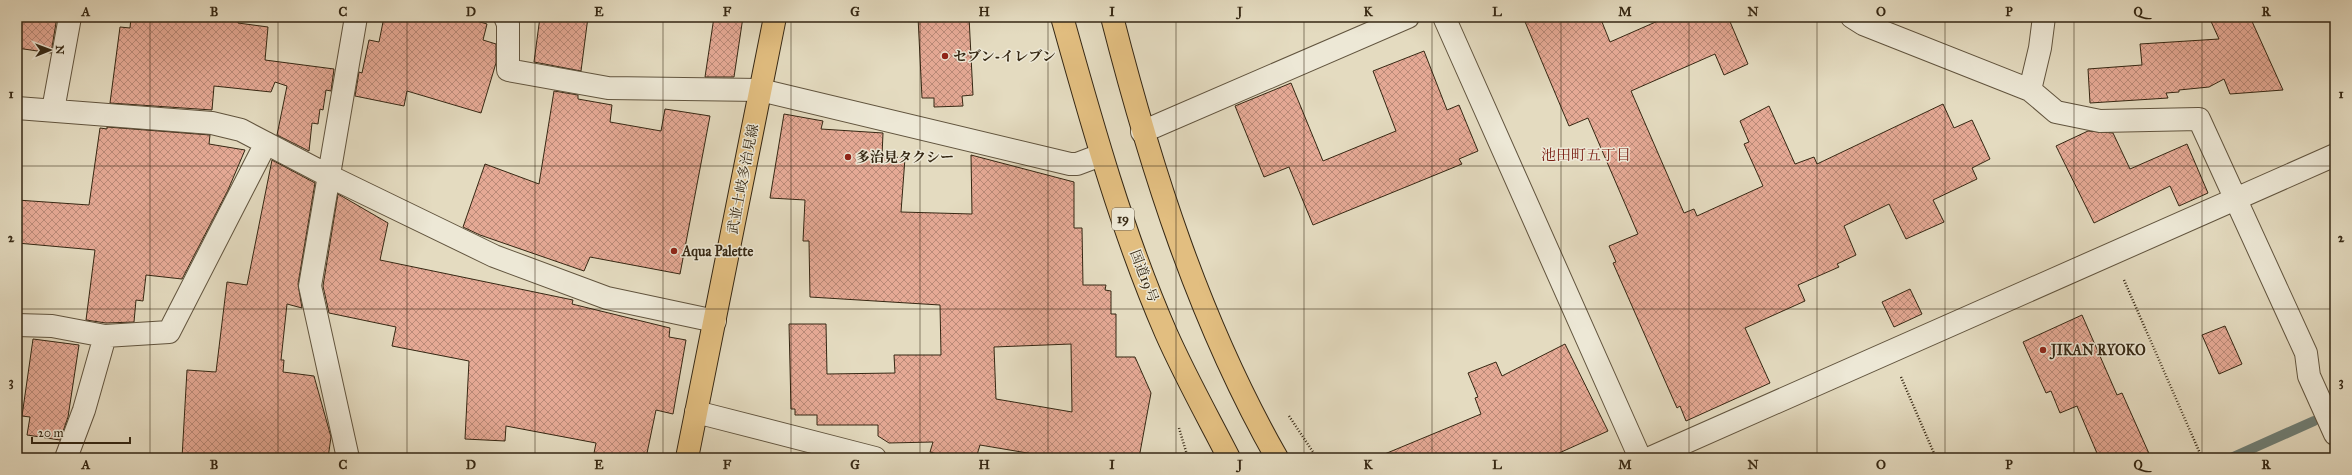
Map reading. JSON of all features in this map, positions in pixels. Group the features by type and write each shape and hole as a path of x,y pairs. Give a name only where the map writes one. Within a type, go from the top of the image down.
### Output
{"main road":[{"name":"武並土岐多治見線","path":"686,458 776,17"},
{"name":"国道19号","path":"1062,17 1101,155 1166,334 1229,458"},
{"path":"1112,17 1142,132 1186,262 1223,350 1277,458"}],"street":[{"path":"53,110 70,17"},
{"path":"348,458 310,286 356,17"},
{"path":"505,17 508,24 508,70 608,88 760,90 1070,164 1077,164 1101,155"},
{"path":"1142,132 1408,17"},
{"path":"1444,17 1640,458"},
{"path":"1852,17 1863,24 2030,90 2056,112 2100,121 2199,119 2234,199 2306,353 2309,376 2335,434"},
{"path":"2030,90 2040,48 2044,17"},
{"path":"17,108 212,123 241,130 330,176 494,256 607,298 715,321"},
{"path":"17,325 52,326 105,336 169,332 266,143"},
{"path":"1650,458 2112,252 2335,155"},
{"path":"66,458 84,410 105,336"},
{"path":"696,412 875,458"}],"path":[{"path":"2112,252 2202,458"},
{"path":"1890,351 1936,458"},
{"path":"1287,413 1317,458"},
{"path":"1177,422 1188,458"}],"building":[{"path":"17,17 57,17 51,53 17,48"},
{"path":"131,17 219,17 238,19 238,23 268,27 265,60 334,69 331,91 326,90 323,110 320,109 318,124 312,123 309,151 277,135 287,86 275,82 271,92 214,86 212,110 110,103 120,27 130,28"},
{"path":"384,17 463,17 487,24 483,40 496,44 496,63 481,113 407,91 404,106 355,96 359,72 362,73 369,40 379,42"},
{"path":"540,17 588,17 581,71 534,62"},
{"path":"714,17 743,17 734,77 705,77"},
{"name":"セブン-イレブン","path":"918,17 969,17 973,95 962,96 963,106 934,107 934,98 922,98"},
{"path":"1523,17 1600,17 1610,42 1667,17 1728,17 1748,64 1724,75 1715,54 1631,91 1684,213 1694,209 1697,216 1763,186 1744,144 1749,142 1740,121 1769,106 1795,164 1814,157 1817,164 1943,104 1954,128 1972,120 1990,159 1972,168 1977,179 1933,200 1944,222 1906,239 1889,204 1844,226 1856,255 1837,264 1839,267 1798,285 1805,301 1745,328 1770,383 1686,421 1680,406 1677,408 1613,263 1616,262 1609,246 1638,234 1588,118 1569,126"},
{"path":"2209,17 2250,17 2283,90 2230,94 2224,79 2209,87 2166,93 2168,98 2090,103 2088,69 2142,65 2140,44 2219,39"},
{"path":"1424,51 1447,110 1459,105 1478,151 1459,159 1462,164 1313,225 1289,167 1264,177 1235,106 1291,83 1323,161 1396,131 1373,71"},
{"path":"554,91 578,95 578,99 612,105 610,122 661,131 665,109 710,116 680,274 590,257 584,271 480,235 463,227 485,164 539,184"},
{"path":"784,114 823,121 821,129 883,133 882,156 905,158 901,212 972,214 971,155 1074,182 1074,228 1082,228 1083,285 1106,285 1105,290 1111,291 1111,314 1116,314 1116,357 1135,357 1151,393 1139,458 1057,458 980,445 976,458 951,458 930,452 933,442 889,443 878,436 878,425 817,425 817,415 795,415 795,409 791,409 789,324 826,324 827,374 895,373 894,355 941,355 940,305 810,297 809,241 803,241 805,200 770,198","holes":["1071,344 1072,412 996,399 994,347"]},
{"path":"107,127 210,135 209,144 245,150 228,190 182,279 146,275 143,301 136,300 134,322 106,323 86,320 95,250 17,243 17,200 89,205 100,128 107,129"},
{"path":"2088,131 2113,133 2130,169 2187,144 2208,193 2179,206 2170,186 2094,223 2056,146"},
{"path":"272,160 315,183 298,284 302,308 287,304 281,360 284,360 283,372 314,376 331,437 328,458 182,458 187,370 216,372 227,282 247,285"},
{"path":"338,194 388,223 380,260 573,300 572,304 670,328 669,337 686,340 673,414 656,410 646,458 593,458 596,443 506,426 505,441 465,439 469,361 392,346 396,327 329,313 323,286"},
{"path":"1910,289 1922,314 1894,327 1882,302"},
{"path":"2082,315 2117,395 2122,393 2151,458 2099,458 2077,406 2060,413 2051,391 2046,393 2023,342"},
{"path":"2225,326 2242,364 2219,374 2202,335"},
{"path":"33,339 79,345 68,417 60,440 27,435 30,417 22,416"},
{"path":"1565,344 1608,431 1548,458 1375,458 1481,414 1475,398 1478,397 1468,373 1496,362 1502,376"}],"waterway":[{"path":"2231,458 2314,421"}],"place":[{"name":"セブン-イレブン","path":"945,56"},
{"name":"多治見タクシー","path":"848,157"},
{"name":"Aqua Palette","path":"674,251"},
{"name":"JIKAN RYOKO","path":"2043,350"}],"district":[{"name":"池田町五丁目","path":"1586,155"}]}
